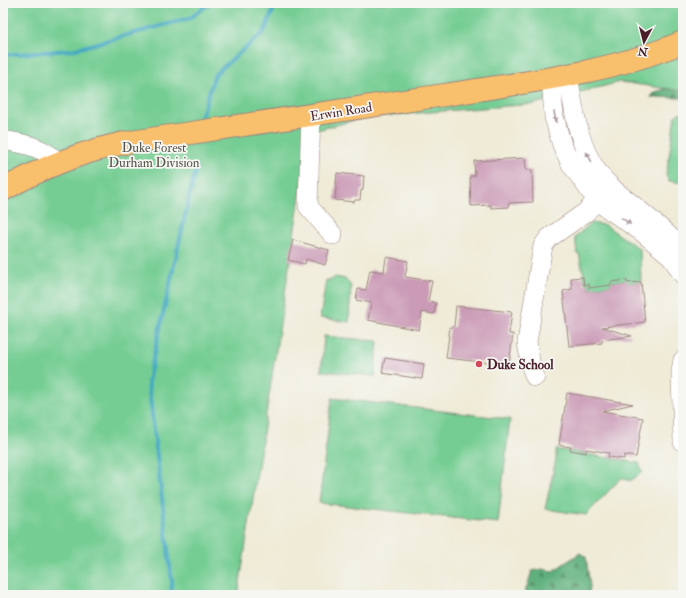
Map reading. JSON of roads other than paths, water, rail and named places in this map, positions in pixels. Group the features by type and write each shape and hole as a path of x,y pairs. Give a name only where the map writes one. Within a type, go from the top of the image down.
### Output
{"main road":[{"name":"Erwin Road","path":"3,190 25,177 58,163 90,151 124,143 559,77 626,62 683,42"}],"street":[{"path":"559,77 554,117 562,145 571,164 604,206 679,257"},
{"path":"559,77 587,154 598,172 612,188 670,236 679,257 683,275"},
{"path":"311,115 308,206 333,235"},
{"path":"3,140 32,146 42,150 50,154 58,163"},
{"path":"535,378 531,366 527,342 543,246 549,238 586,212 598,199"},
{"path":"683,360 681,371 683,442"}],"waterway":[{"path":"3,55 72,50 190,18 210,3"},
{"path":"201,118 215,74 264,32 276,3"},
{"path":"171,595 172,583 148,381 196,167"}],"place":[{"name":"Duke School","path":"479,364"}],"park label":[{"name":"Duke Forest Durham Division","path":"154,154"}]}
